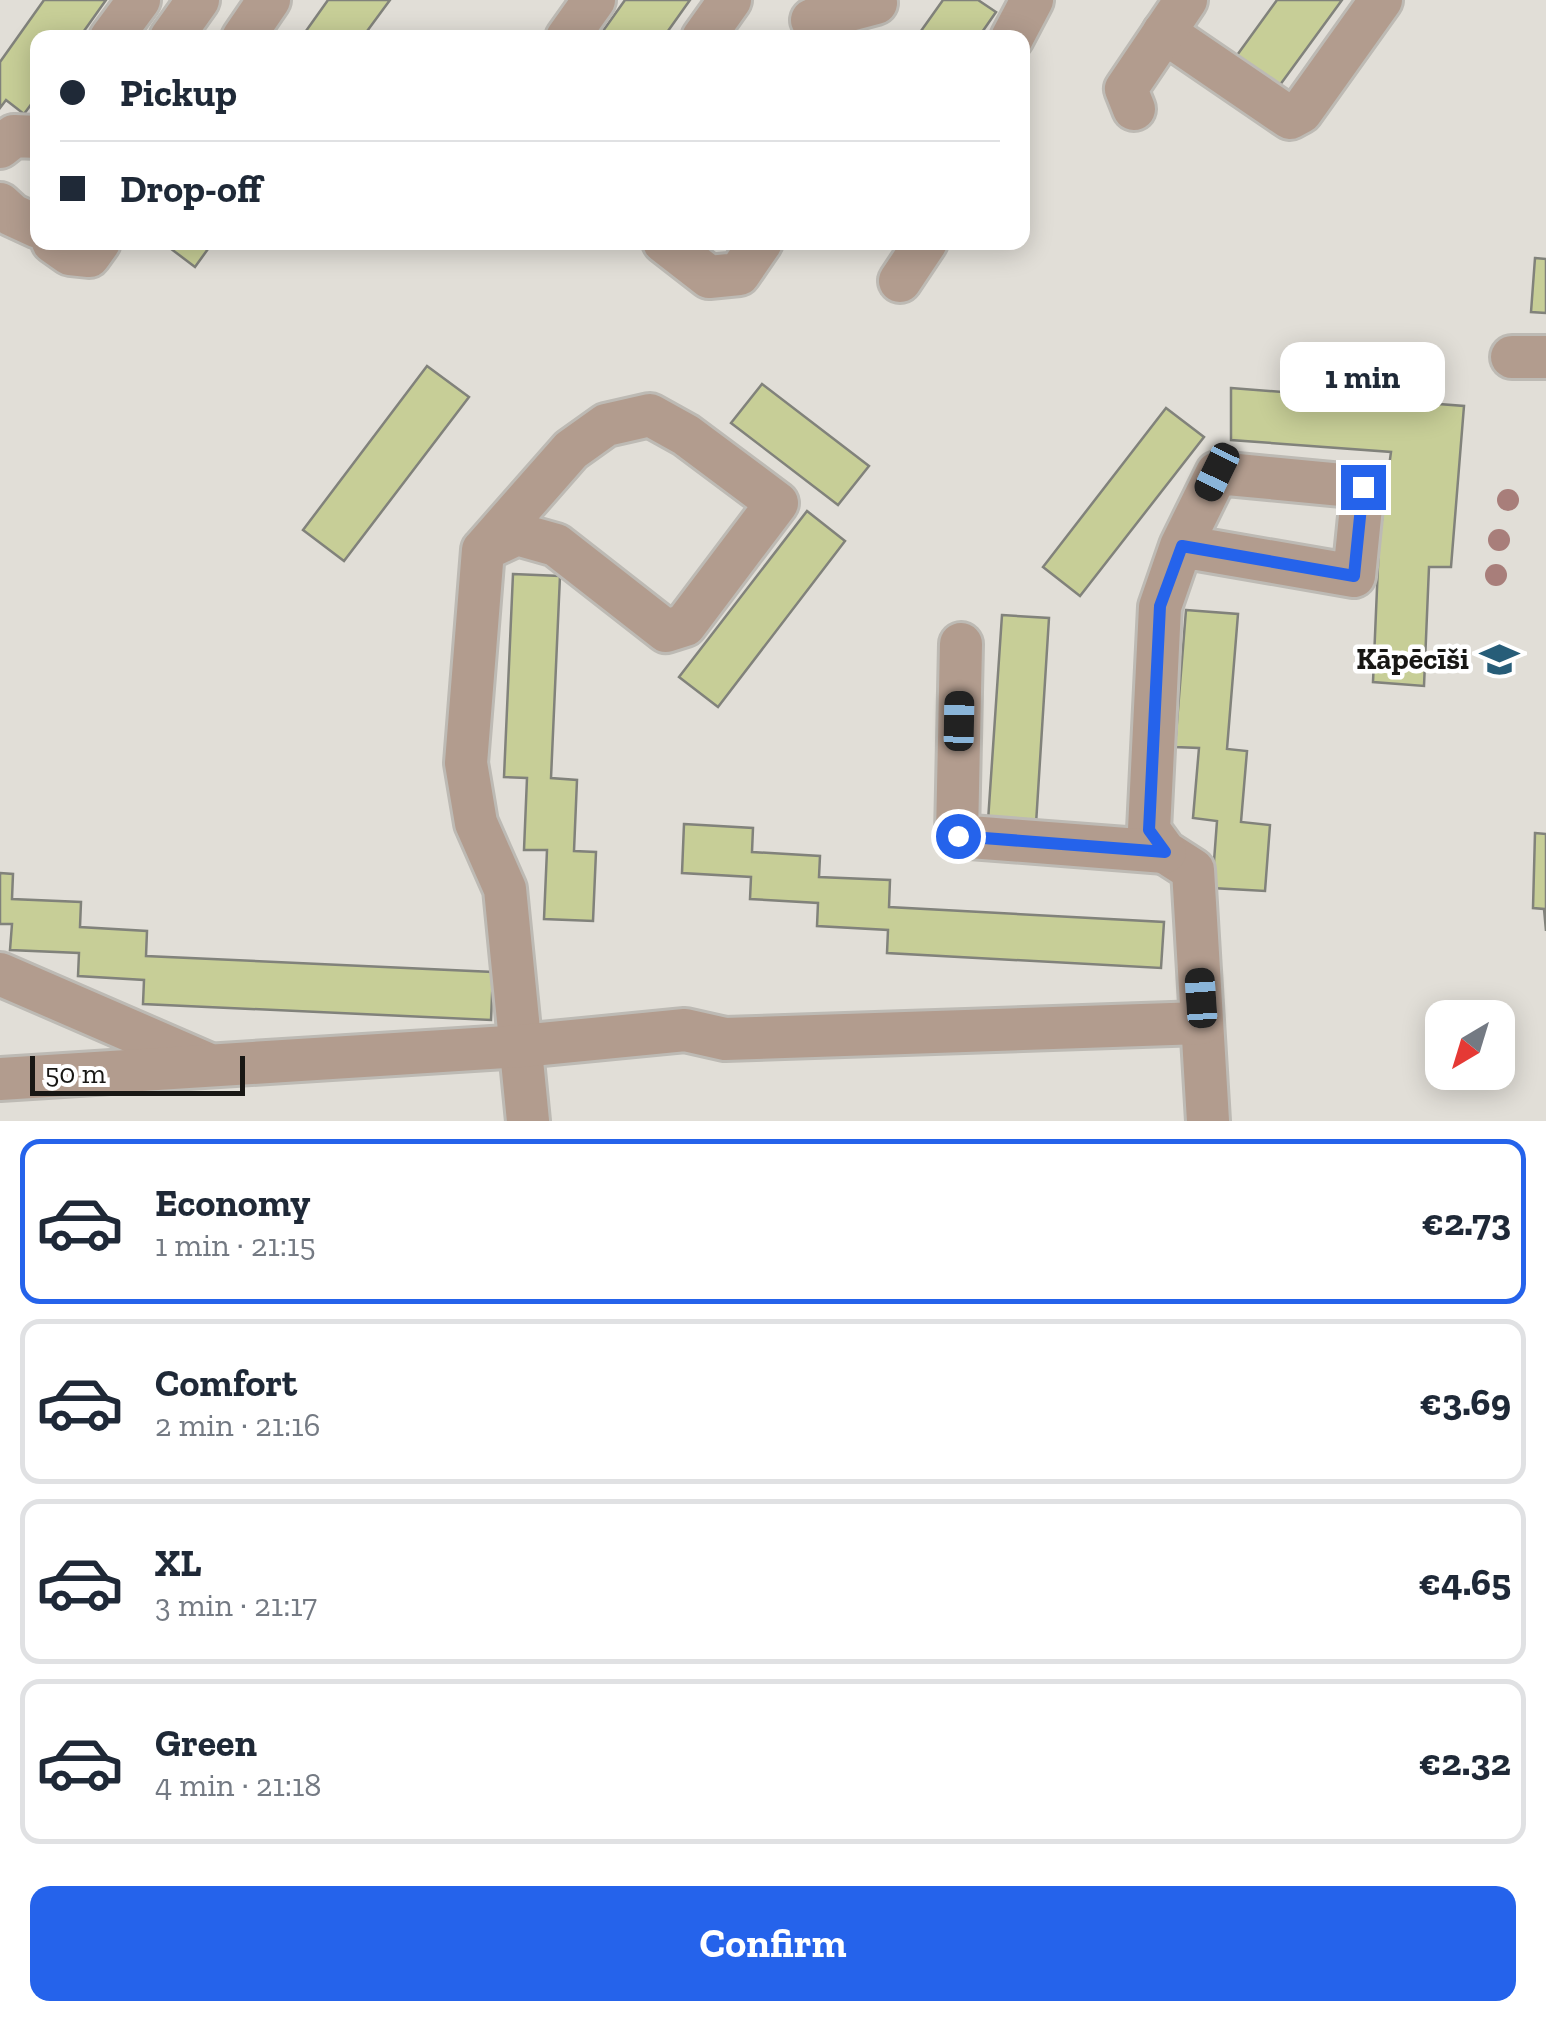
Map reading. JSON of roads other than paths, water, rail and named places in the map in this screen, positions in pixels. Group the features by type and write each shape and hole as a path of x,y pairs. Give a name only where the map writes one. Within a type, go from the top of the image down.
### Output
{"lane":[{"path":"118,30 139,0"},
{"path":"177,30 198,0"},
{"path":"248,30 269,0"},
{"path":"573,30 594,0"},
{"path":"709,30 730,0"},
{"path":"1016,30 1032,0"},
{"path":"1134,109 1126,89 1175,16 1290,118 1301,112 1381,0"},
{"path":"809,19 879,13"},
{"path":"0,148 14,136 30,137"},
{"path":"0,204 30,225"},
{"path":"64,250 90,256 94,250"},
{"path":"674,250 709,277 739,274 756,250"},
{"path":"900,281 921,250"},
{"path":"482,550 517,534 556,545 666,632 686,625 777,504 686,435 650,414 606,425 572,450 482,550 466,764 476,823 505,890 528,1121"},
{"path":"1182,546 1354,576 1363,487 1217,472 1182,546 1160,606 1149,830 1165,852 1193,870 1208,1121"},
{"path":"960,644 958,836 1165,852"},
{"path":"0,974 214,1068"},
{"path":"0,1079 214,1068 685,1030 726,1039 1201,1024"}],"place":[{"name":"Kāpēcīši","path":"1499,659"}]}
